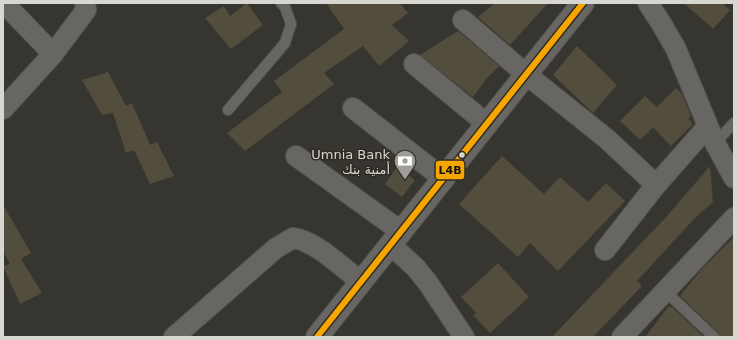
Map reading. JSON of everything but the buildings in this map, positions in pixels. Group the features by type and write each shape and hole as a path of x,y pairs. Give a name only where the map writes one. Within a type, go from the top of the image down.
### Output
{"street":[{"path":"4,3 53,54"},
{"path":"3,108 53,54 85,12 85,3"},
{"path":"316,337 444,179 583,3"},
{"path":"648,3 662,23 676,49 711,135 734,178"},
{"path":"463,20 527,75 608,138 656,185"},
{"path":"414,64 487,124"},
{"path":"353,108 444,179"},
{"path":"605,250 656,185 711,135"},
{"path":"296,156 396,239 464,337"},
{"path":"622,337 734,218"},
{"path":"174,337 276,248 293,238 304,240 322,251 361,282"}],"lane":[{"path":"228,110 284,43 291,24 281,3"},
{"path":"711,135 734,123"},
{"path":"665,291 714,337"}],"transit line":[{"name":"L4B","path":"317,337 583,3"}],"place":[{"name":"Umnia Bank أمنية بنك","path":"405,180"}]}
